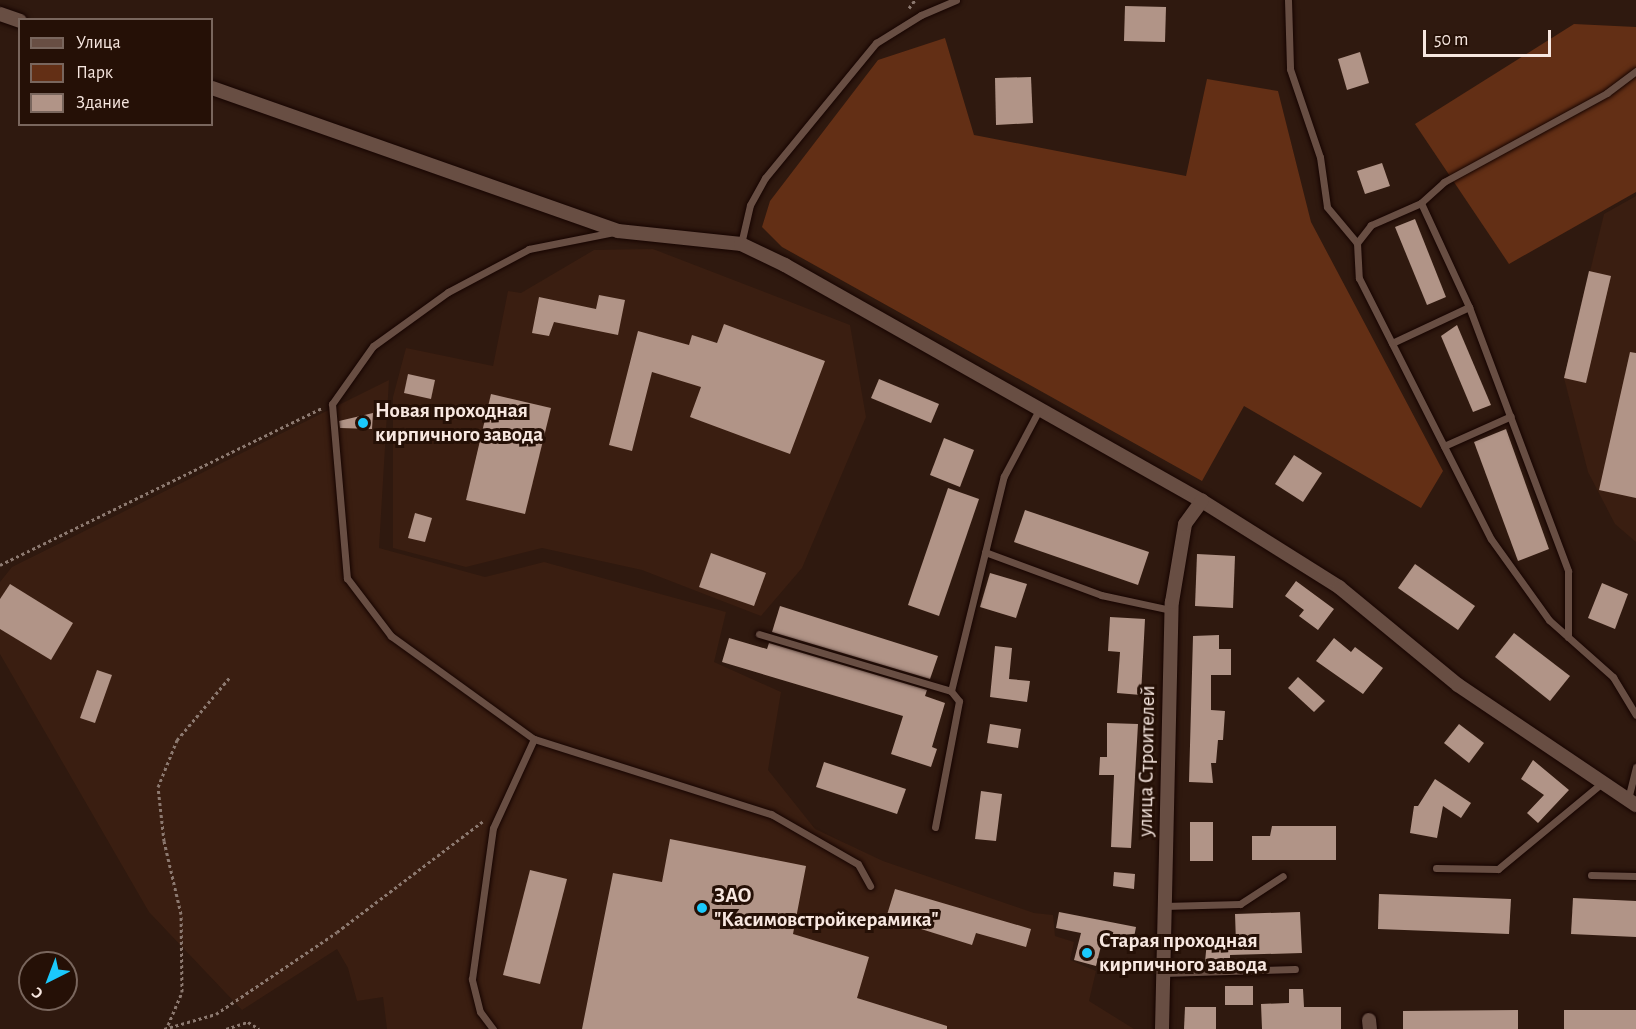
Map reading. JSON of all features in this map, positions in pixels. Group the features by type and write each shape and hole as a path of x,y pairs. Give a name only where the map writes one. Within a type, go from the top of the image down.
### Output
{"street":[{"path":"0,14 18,20"},
{"path":"213,88 618,231 741,244 1040,408 1202,501 1339,587 1458,685 1632,802"},
{"name":"улица Строителей","path":"1162,1029 1160,973 1164,906 1171,610 1185,524 1202,501"}],"lane":[{"path":"741,244 750,205 765,178 876,44 921,15 956,0"},
{"path":"1288,0 1290,69 1320,157 1327,207 1357,243 1359,278 1491,540 1549,620 1613,677 1636,715"},
{"path":"1357,243 1371,225 1420,203 1444,182 1607,93 1636,71"},
{"path":"1420,203 1469,307 1568,571 1568,637"},
{"path":"618,231 530,249 448,292 373,346 332,404 347,578 391,636 534,739 771,814 858,864 870,886"},
{"path":"1392,343 1469,307"},
{"path":"951,691 1004,476 1040,408"},
{"path":"1444,446 1511,416"},
{"path":"985,552 1101,595 1171,610"},
{"path":"759,634 951,691 959,701 935,827"},
{"path":"493,1029 480,1012 472,979 494,828 534,739"},
{"path":"1632,802 1636,767"},
{"path":"1436,868 1498,870 1603,782"},
{"path":"1591,875 1636,876"},
{"path":"1164,906 1240,903 1283,876"},
{"path":"1160,973 1295,969"}],"path":[{"path":"0,565 332,404"},
{"path":"164,1029 168,1025 182,992 181,914 164,841 158,787 177,740 230,677"},
{"path":"168,1025 216,1014 338,933 504,806"},
{"path":"226,1029 248,1022"},
{"path":"248,1022 253,1029"},
{"path":"248,1022 259,1029"}],"shaded area":[{"path":"1636,196 1636,542 1615,524 1588,472 1564,378 1604,214"},
{"path":"653,249 850,325 866,417 802,568 761,616 642,570 542,548 466,567 393,548 393,397 406,348 493,366 508,291 521,293 594,250"},
{"path":"389,380 379,548 485,577 544,562 726,612 714,662 781,692 768,770 815,829 883,861 1034,913 1053,915 1055,936 1074,942 1070,960 1096,971 1089,1001 1134,1029 387,1029 383,997 357,1001 348,968 337,949 242,1010 149,912 0,654 0,582 12,567"}],"green space":[{"path":"1574,24 1636,27 1636,192 1509,264 1415,124"},
{"path":"945,38 974,135 1186,176 1207,79 1278,91 1311,222 1443,471 1421,508 1244,406 1202,481 782,247 762,227 770,201 878,60"}],"building":[{"path":"1125,6 1166,7 1165,42 1124,41"},
{"path":"1360,52 1369,83 1347,90 1338,59"},
{"path":"1031,77 1033,123 996,125 995,78"},
{"path":"1382,163 1390,186 1365,194 1357,171"},
{"path":"1415,219 1446,297 1427,305 1395,227"},
{"path":"1589,271 1611,276 1586,383 1564,378"},
{"path":"599,295 625,300 618,335 554,322 549,336 532,333 539,297 596,309"},
{"path":"724,324 825,361 790,454 690,417 701,387 652,372 632,451 609,445 638,331 689,345 692,335 717,343"},
{"path":"1457,325 1491,405 1473,412 1441,336"},
{"path":"1630,352 1636,353 1636,498 1599,490"},
{"path":"408,374 435,380 431,399 404,393"},
{"path":"879,379 939,404 931,423 871,398"},
{"path":"491,394 551,408 525,514 466,500"},
{"name":"Новая проходная кирпичного завода","path":"373,413 372,429 340,428 339,421"},
{"path":"1506,429 1549,549 1518,561 1474,442"},
{"path":"944,438 974,450 960,487 930,475"},
{"path":"1294,455 1322,473 1303,502 1275,484"},
{"path":"948,488 979,499 939,616 908,605"},
{"path":"1025,510 1149,552 1138,585 1014,542"},
{"path":"415,513 432,518 425,542 408,538"},
{"path":"711,553 766,573 754,606 699,587"},
{"path":"1197,554 1235,556 1233,608 1195,606"},
{"path":"1415,564 1475,606 1458,630 1398,588"},
{"path":"990,573 1027,584 1016,618 980,607"},
{"path":"1296,581 1334,609 1318,630 1299,616 1304,610 1285,596"},
{"path":"1602,583 1628,594 1615,629 1588,618"},
{"path":"10,584 73,623 51,660 0,629 0,599"},
{"path":"780,606 938,656 930,679 772,632"},
{"path":"1110,617 1145,619 1141,695 1117,693 1120,652 1108,651"},
{"path":"1514,633 1570,676 1550,701 1495,657"},
{"path":"1219,635 1219,649 1231,649 1231,675 1211,675 1211,710 1225,711 1223,740 1218,740 1216,763 1211,763 1213,783 1189,782 1193,636"},
{"path":"729,638 767,649 769,643 927,690 925,696 945,703 932,747 937,749 931,767 891,754 903,716 722,662"},
{"path":"1334,638 1351,652 1355,647 1383,668 1363,694 1316,661"},
{"path":"995,646 1012,648 1009,679 1030,681 1027,702 990,697"},
{"path":"97,670 112,675 95,723 80,718"},
{"path":"1298,677 1325,701 1314,712 1288,688"},
{"path":"1107,723 1138,724 1131,848 1111,847 1114,775 1099,775 1100,757 1107,757"},
{"path":"990,724 1021,729 1018,748 987,743"},
{"path":"1459,724 1484,743 1469,763 1444,743"},
{"path":"1533,760 1569,790 1538,823 1527,813 1544,795 1521,779"},
{"path":"824,762 906,789 897,814 816,787"},
{"path":"1435,779 1471,803 1461,818 1443,806 1437,838 1410,833 1414,806 1418,806"},
{"path":"981,791 1002,794 996,841 975,839"},
{"path":"1190,822 1213,822 1213,861 1190,861"},
{"path":"1272,826 1336,826 1336,860 1252,860 1252,836 1270,836"},
{"name":"ЗАО \"Касимовстройкерамика\"","path":"670,839 806,866 793,934 869,957 857,998 947,1026 947,1029 582,1029 613,873 662,882"},
{"path":"530,870 567,879 540,984 503,975"},
{"path":"1114,872 1135,874 1134,889 1113,886"},
{"path":"895,889 1031,929 1026,947 976,933 972,945 886,918"},
{"path":"1379,894 1511,899 1509,934 1378,929"},
{"path":"1573,898 1636,901 1636,937 1571,934"},
{"path":"1059,912 1136,927 1133,943 1103,938 1096,966 1074,960 1081,933 1056,928"},
{"path":"1300,912 1302,953 1230,955 1230,964 1205,962 1207,941 1236,943 1235,914"},
{"path":"1225,986 1253,986 1253,1005 1225,1005"},
{"path":"1289,989 1303,989 1304,1007 1341,1007 1341,1029 1262,1029 1261,1004 1289,1003"},
{"path":"1185,1007 1216,1007 1216,1029 1184,1029"},
{"path":"1518,1010 1518,1029 1403,1029 1403,1011"},
{"path":"1564,1010 1636,1010 1636,1029 1564,1029"}],"place":[{"name":"Новая проходная кирпичного завода","path":"363,423"},
{"name":"ЗАО \"Касимовстройкерамика\"","path":"702,908"},
{"name":"Старая проходная кирпичного завода","path":"1087,953"}]}
